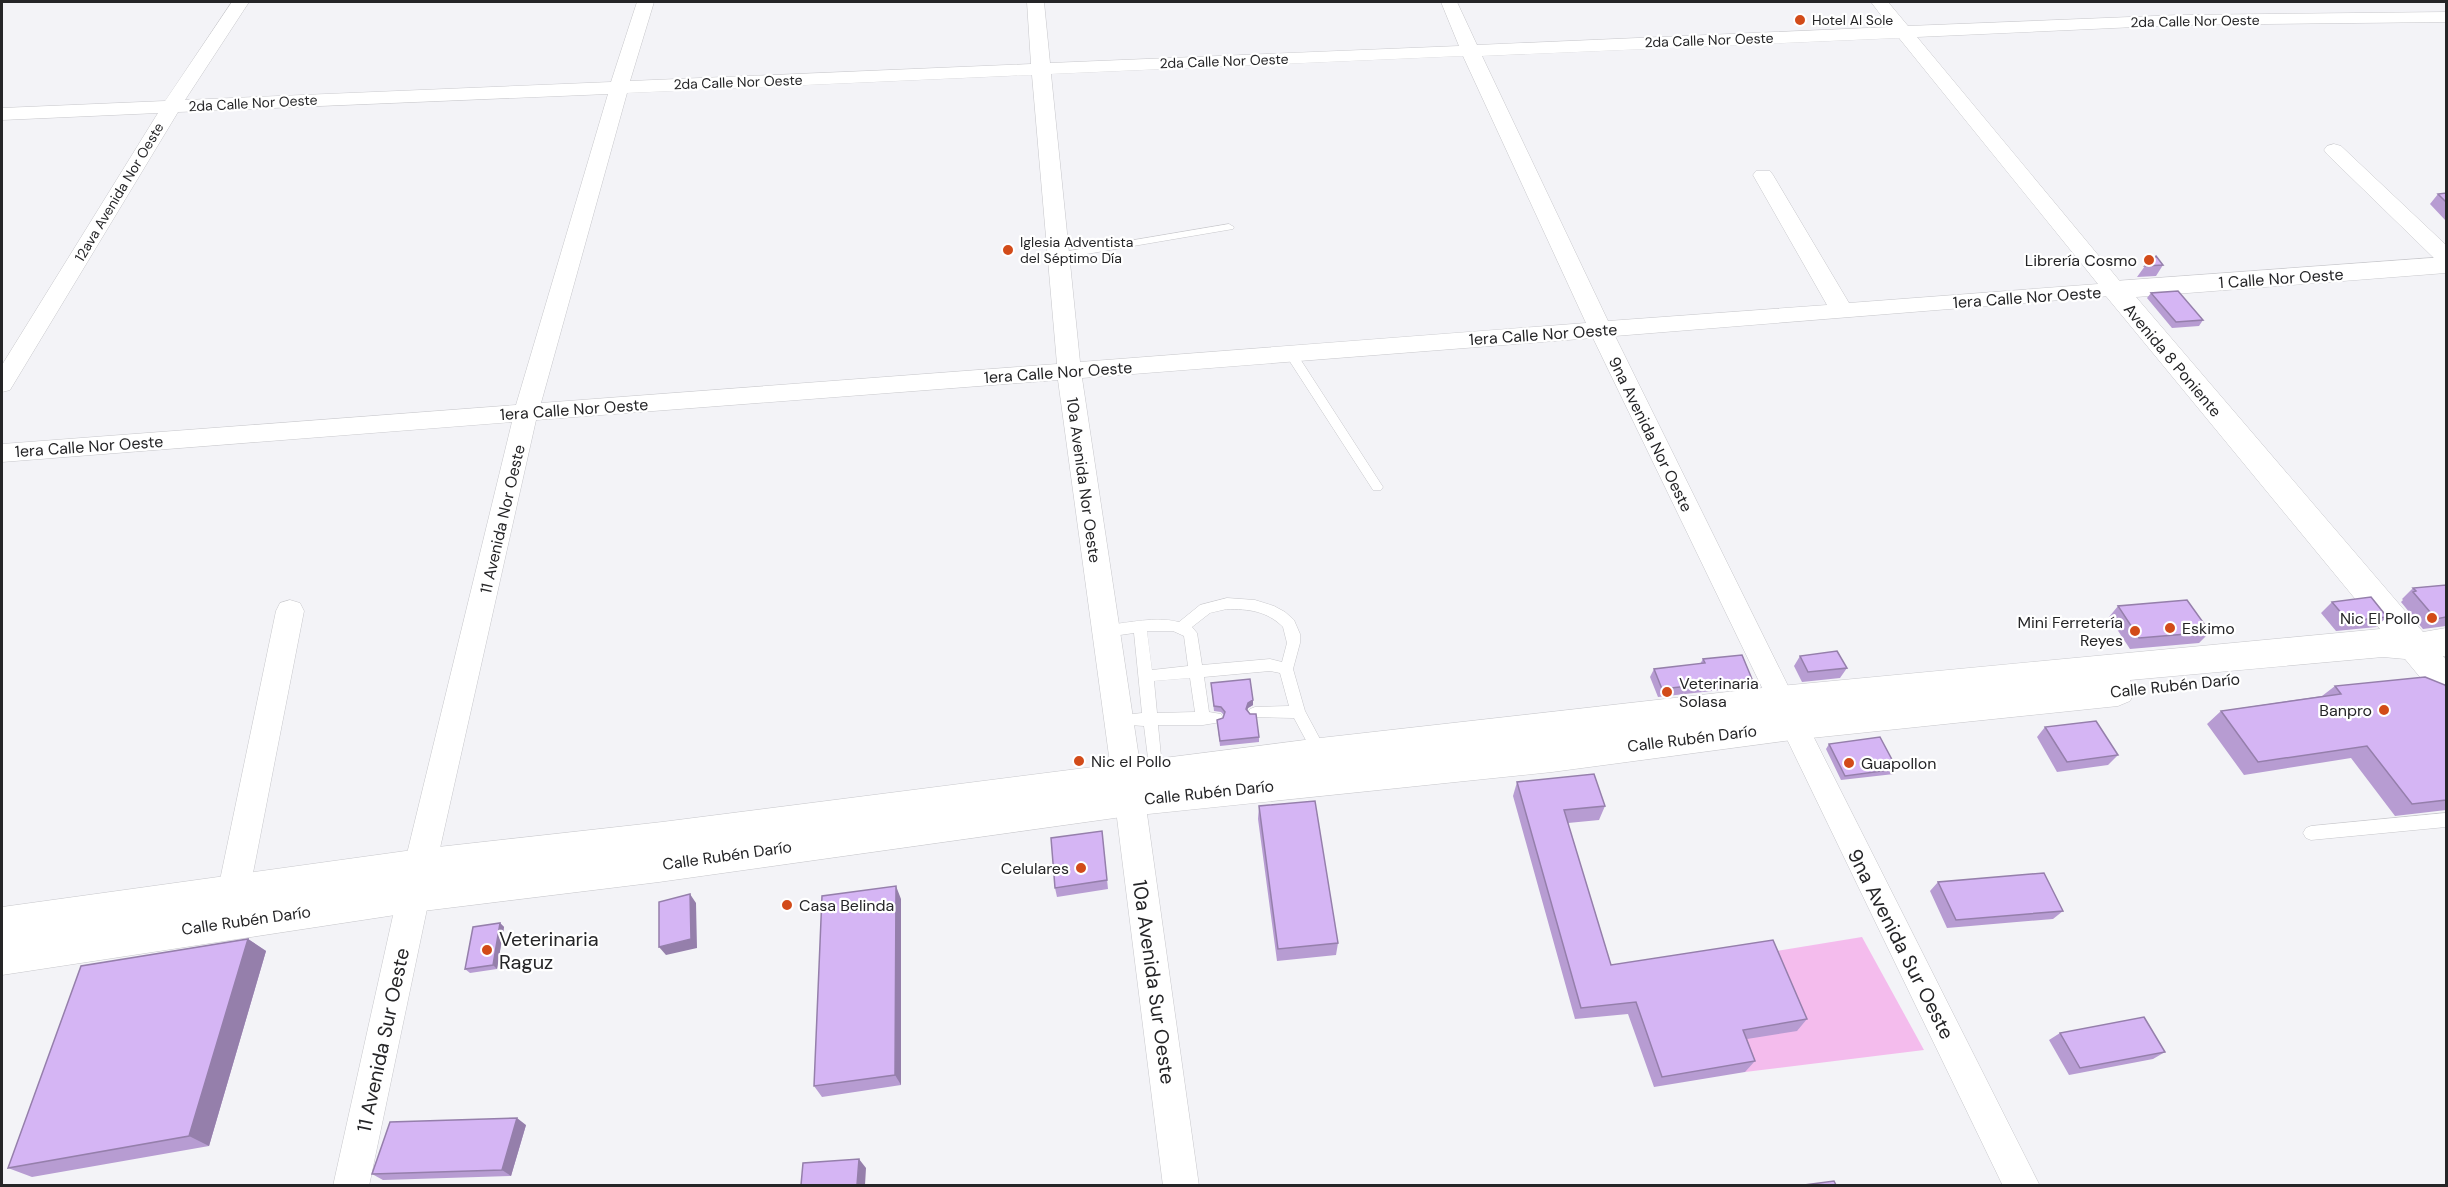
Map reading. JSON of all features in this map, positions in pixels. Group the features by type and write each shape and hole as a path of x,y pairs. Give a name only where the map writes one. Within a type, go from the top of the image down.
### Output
{"street":[{"name":"12ava Avenida Nor Oeste","path":"2,384 171,107 240,2"},
{"name":"11 Avenida Nor Oeste","path":"418,880 526,413 645,2"},
{"name":"10a Avenida Nor Oeste","path":"1035,2 1069,371 1119,720 1142,788"},
{"name":"9na Avenida Nor Oeste","path":"1449,2 1469,50 1601,330 1786,713"},
{"name":"Avenida 8 Poniente","path":"1879,2 2115,290 2431,644 2446,684"},
{"path":"2161,2 2179,20"},
{"path":"2404,2 2446,36"},
{"name":"2da Calle Nor Oeste","path":"2,114 2179,20 2446,18"},
{"path":"2334,150 2446,257"},
{"path":"1763,175 1842,311"},
{"name":"1 Calle Nor Oeste","path":"2115,290 2446,265"},
{"name":"1era Calle Nor Oeste","path":"2,453 2115,290"},
{"path":"231,907 290,611"},
{"name":"Calle Rubén Darío","path":"2,926 231,907 418,880 660,852 1142,788 1786,713 2201,672 2399,661 2431,644"},
{"name":"9na Avenida Sur Oeste","path":"1786,713 2022,1185"},
{"name":"10a Avenida Sur Oeste","path":"1142,788 1181,1185"},
{"name":"11 Avenida Sur Oeste","path":"351,1185 418,880"},
{"name":"Calle Rubén Darío","path":"2,956 231,907"}],"lane":[{"path":"1057,256 1229,227"},
{"path":"1291,354 1377,488"},
{"path":"1183,627 1206,608 1224,604 1248,603 1282,615 1293,632 1293,652 1286,669 1298,712 1326,766"},
{"path":"1106,632 1168,624 1183,627 1190,633 1210,718 1119,720"},
{"path":"1140,627 1151,721 1142,788"},
{"path":"1146,676 1270,665 1286,669"},
{"path":"1255,713 1298,712"},
{"path":"2311,833 2446,820"}],"shaded area":[{"path":"1862,937 1924,1050 1745,1072 1734,1041 1764,953"}],"building":[{"path":"2446,193 2446,202 2438,194"},
{"path":"2156,256 2163,265 2145,266"},
{"path":"2178,291 2203,320 2176,322 2151,293"},
{"path":"2446,585 2446,617 2436,619 2413,592 2416,591 2413,588"},
{"path":"2371,597 2387,617 2348,621 2332,602"},
{"path":"2187,600 2210,632 2139,638 2118,606"},
{"path":"1837,651 1847,668 1808,672 1800,656"},
{"path":"1742,655 1752,679 1662,689 1654,669 1705,663 1703,659"},
{"path":"2425,677 2446,687 2446,800 2412,804 2367,746 2258,762 2221,711 2341,694 2335,686"},
{"path":"1250,679 1253,700 1248,703 1246,709 1250,714 1256,714 1259,737 1220,741 1217,720 1223,718 1225,712 1221,707 1214,706 1211,683"},
{"path":"2096,721 2118,755 2067,762 2045,727"},
{"path":"1880,737 1897,769 1845,776 1829,744"},
{"path":"1594,774 1605,806 1564,810 1611,965 1773,940 1807,1019 1743,1030 1755,1061 1662,1077 1636,1002 1581,1008 1517,782"},
{"path":"1315,801 1338,943 1278,949 1259,806"},
{"name":"Celulares","path":"1102,831 1107,880 1055,888 1051,838"},
{"path":"2044,873 2063,911 1956,920 1938,882"},
{"path":"896,886 895,1075 814,1086 822,896"},
{"path":"690,894 691,939 659,947 659,902"},
{"name":"Veterinaria Raguz","path":"500,923 493,965 465,969 473,927"},
{"path":"248,939 189,1136 8,1168 81,966"},
{"path":"2144,1017 2165,1052 2080,1068 2060,1033"},
{"path":"517,1118 502,1170 372,1174 390,1122"},
{"path":"859,1159 857,1185 801,1185 803,1163"},
{"path":"1834,1181 1836,1185 1804,1185"}],"place":[{"name":"Hotel Al Sole","path":"1800,20"},
{"name":"Iglesia Adventista del Séptimo Día","path":"1008,250"},
{"name":"Librería Cosmo","path":"2149,260"},
{"name":"Nic El Pollo","path":"2432,618"},
{"name":"Eskimo","path":"2170,628"},
{"name":"Mini Ferretería Reyes","path":"2135,631"},
{"name":"Veterinaria Solasa","path":"1667,692"},
{"name":"Banpro","path":"2384,710"},
{"name":"Nic el Pollo","path":"1079,761"},
{"name":"Guapollon","path":"1849,763"},
{"name":"Celulares","path":"1081,868"},
{"name":"Casa Belinda","path":"787,905"},
{"name":"Veterinaria Raguz","path":"487,950"}]}
